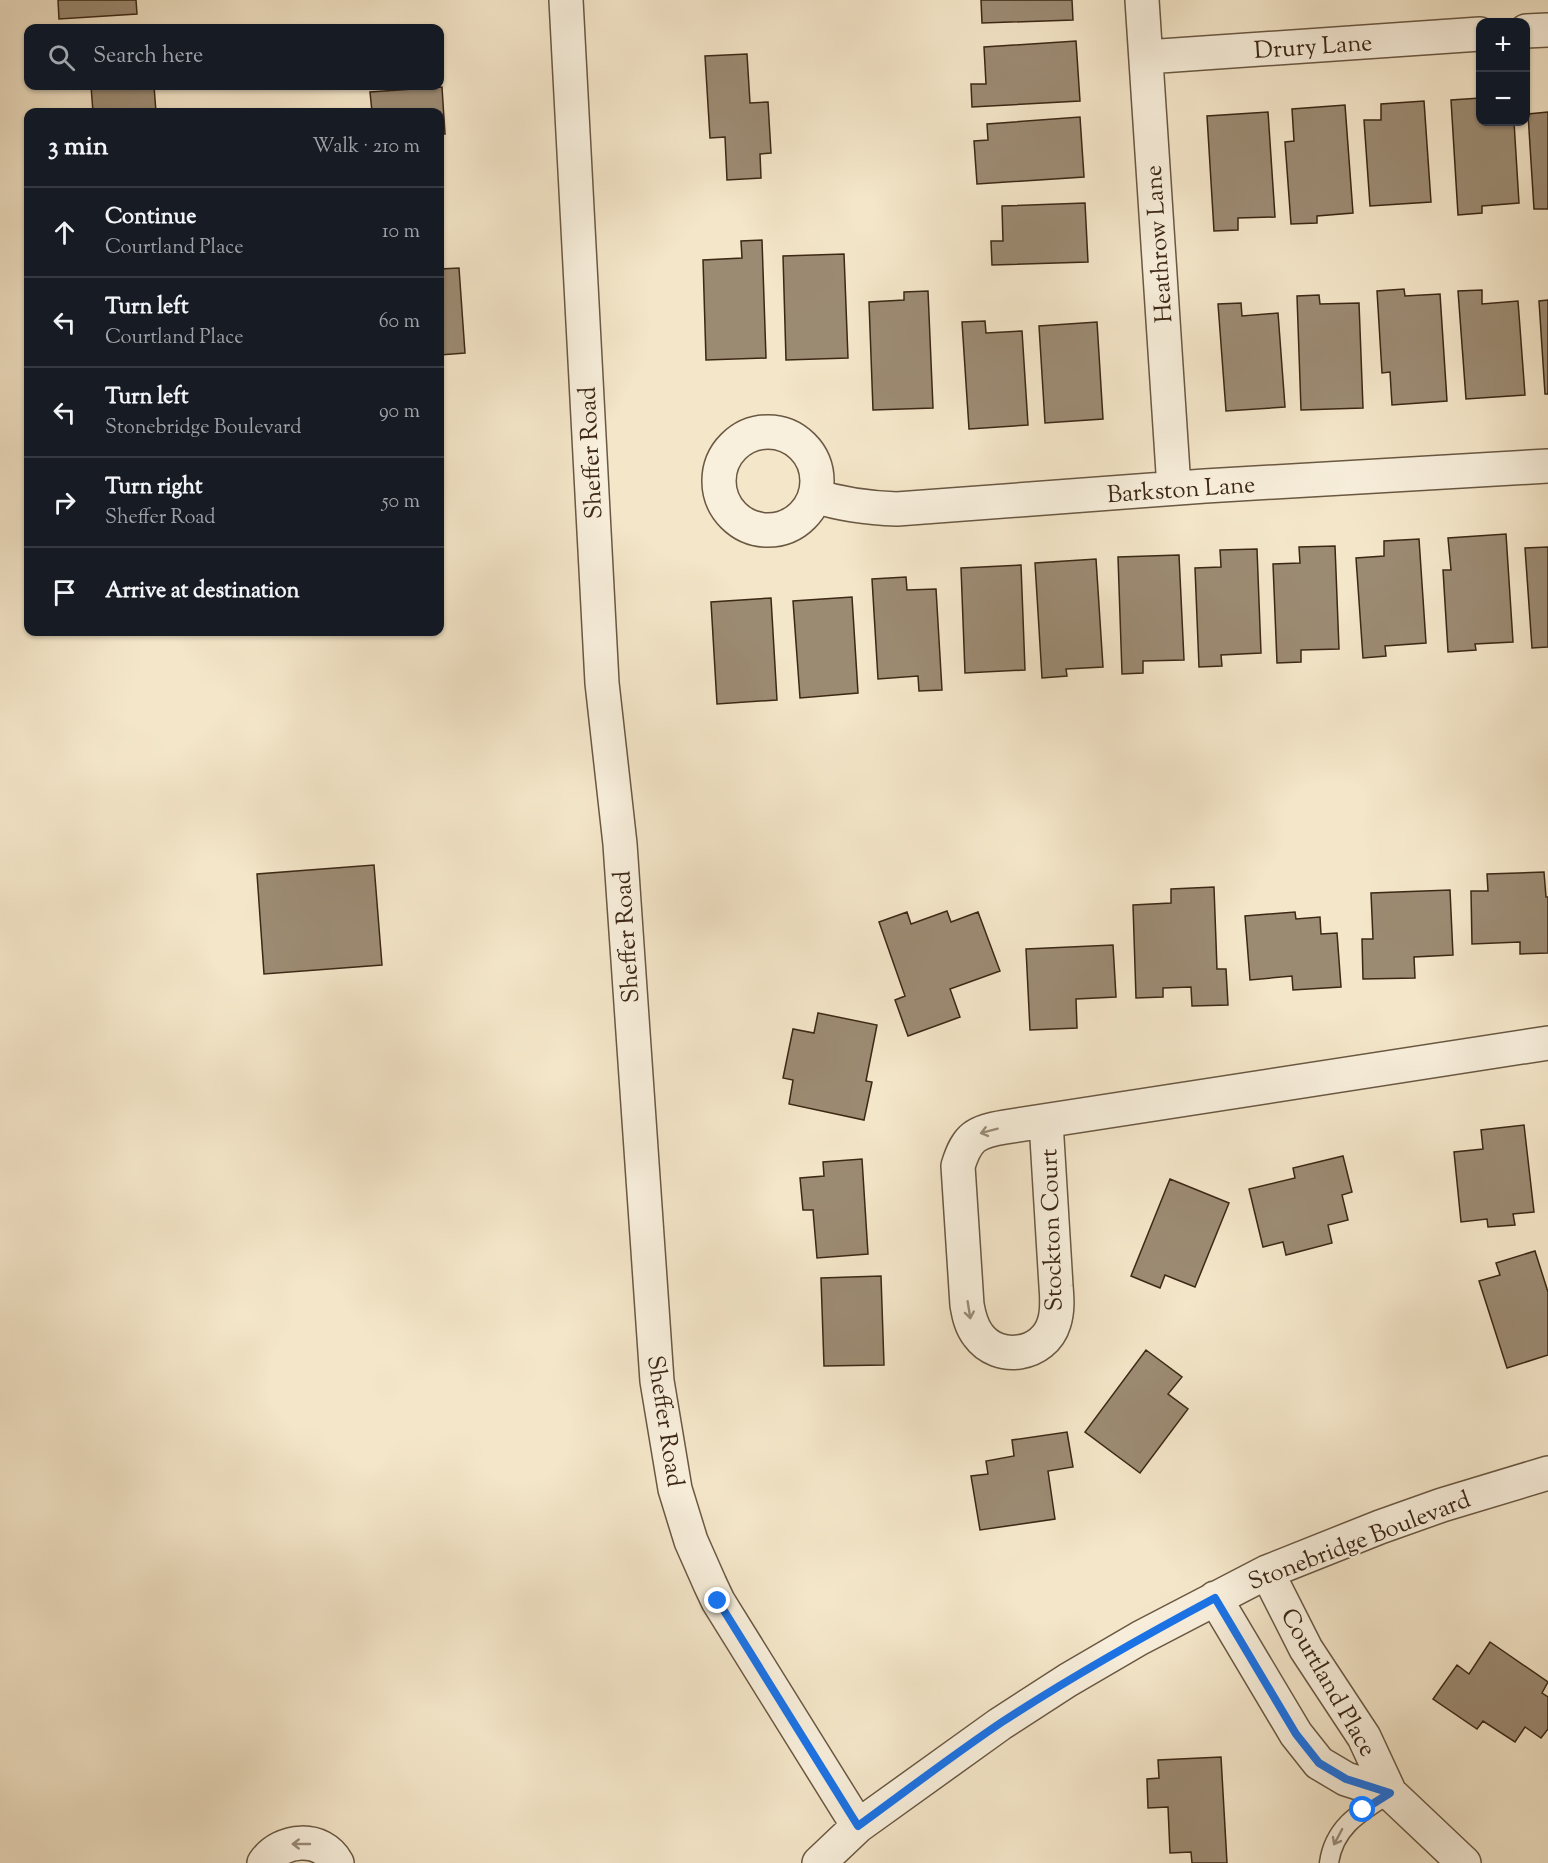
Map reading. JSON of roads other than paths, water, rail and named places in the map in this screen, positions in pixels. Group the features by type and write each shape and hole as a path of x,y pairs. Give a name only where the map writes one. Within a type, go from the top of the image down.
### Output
{"street":[{"name":"Sheffer Road","path":"566,0 602,683 620,844 657,1381 665,1437 675,1489 691,1541 718,1601 858,1826"},
{"name":"Heathrow Lane","path":"1142,0 1174,488"},
{"path":"1530,31 1548,30"},
{"name":"Drury Lane","path":"1146,57 1476,34"},
{"name":"Barkston Lane","path":"815,496 840,504 897,509 1174,488 1548,466"},
{"name":"Stockton Court","path":"1046,1122 1057,1306 1054,1324 1048,1336 1037,1346 1025,1352 999,1351 978,1336 970,1321 966,1293 958,1166 964,1148 973,1136 1005,1127 1548,1043"},
{"name":"Stonebridge Boulevard","path":"819,1863 858,1826 1000,1724 1058,1686 1140,1638 1267,1572 1442,1505 1548,1473"},
{"name":"Courtland Place","path":"1267,1572 1306,1649 1364,1737 1390,1793 1451,1859"},
{"name":"Courtland Place","path":"1215,1598 1296,1734 1319,1763 1346,1779 1390,1793"},
{"path":"264,1863 269,1855 284,1845 300,1842 318,1845 337,1863"}],"lane":[{"path":"1329,1863 1331,1851 1341,1830 1363,1810 1390,1793"}]}
